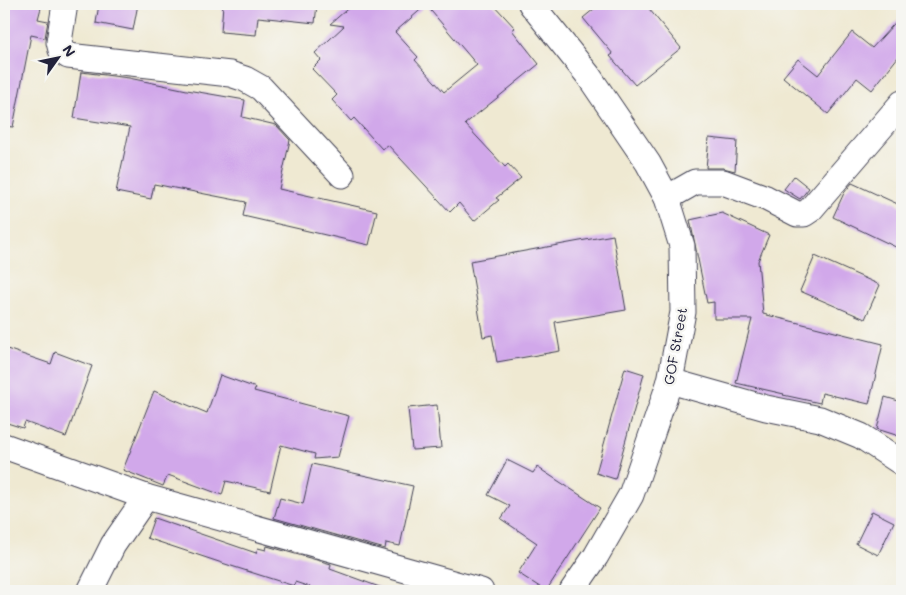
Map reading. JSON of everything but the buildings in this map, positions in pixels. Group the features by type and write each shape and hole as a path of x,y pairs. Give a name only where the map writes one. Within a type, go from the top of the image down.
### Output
{"street":[{"path":"65,4 59,42 61,50 68,56 230,74 245,79 261,88 342,175"},
{"name":"GOF Street","path":"531,4 588,75 648,163 667,198 682,246 683,312 670,381 631,495 596,556 572,591"},
{"path":"667,198 695,182 723,182 766,198 797,214 804,214 810,210 902,104"},
{"path":"670,381 766,408 820,420 862,436 902,463"},
{"path":"4,446 146,497 481,591"},
{"path":"90,591 113,545 146,497"}]}
